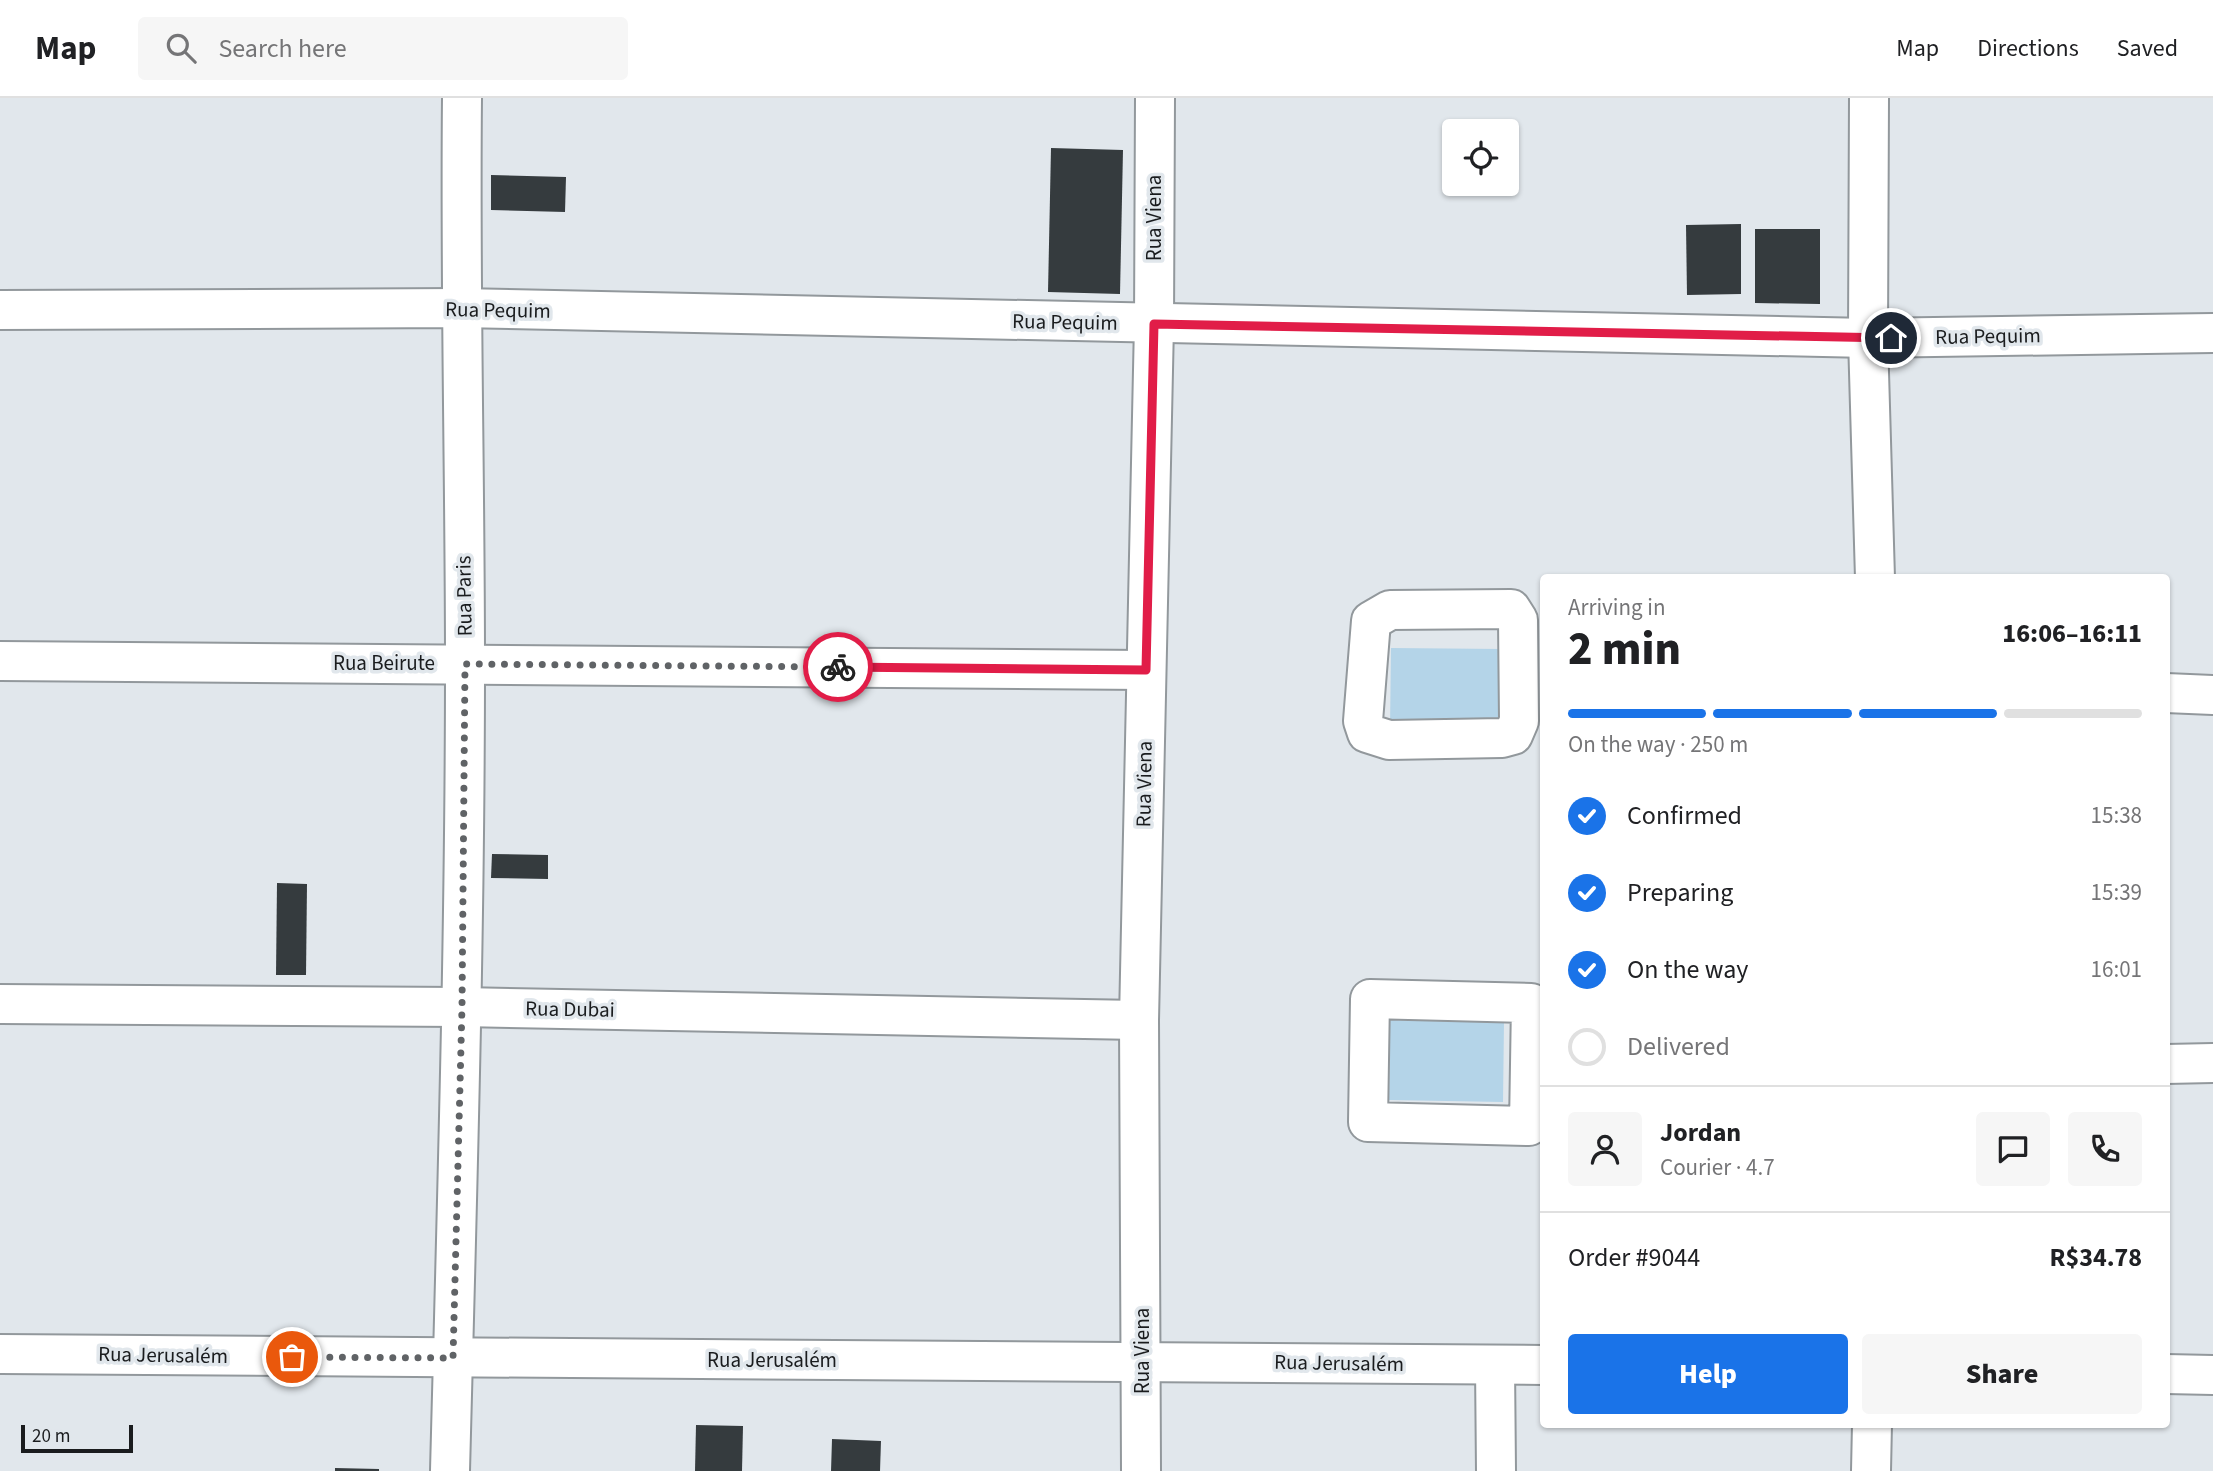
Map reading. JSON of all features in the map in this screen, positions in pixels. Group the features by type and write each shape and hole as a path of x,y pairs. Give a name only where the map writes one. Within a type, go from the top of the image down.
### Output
{"street":[{"name":"Rua Paris","path":"450,1471 462,1007 465,664 460,308 462,98"},
{"name":"Rua Viena","path":"1141,1471 1143,1361 1139,1020 1154,324 1155,98"},
{"path":"1869,98 1868,338 1875,574"},
{"name":"Rua Pequim","path":"0,310 460,308 1868,338 2213,333"},
{"path":"1511,609 1518,620 1530,674 1513,735 1502,738 1389,740 1367,733 1363,721 1368,627 1381,612 1511,609"},
{"name":"Rua Beirute","path":"0,661 1146,670"},
{"path":"2170,693 2213,695"},
{"path":"1370,999 1531,1003 1537,1061 1530,1126 1368,1122 1370,999"},
{"name":"Rua Dubai","path":"0,1004 462,1007 1139,1020"},
{"path":"2170,1064 2213,1063"},
{"name":"Rua Jerusalém","path":"0,1354 1540,1365"},
{"path":"1495,1365 1496,1471"},
{"path":"2170,1374 2213,1376"},
{"path":"1871,1471 1872,1428"}],"shaded area":[{"path":"1391,648 1503,649 1503,731 1390,729"},
{"path":"1390,1020 1504,1022 1503,1102 1389,1100"}],"building":[{"path":"1051,148 1123,150 1120,294 1048,292"},
{"path":"491,175 566,177 565,212 491,210"},
{"path":"1741,224 1741,294 1687,295 1686,225"},
{"path":"1755,229 1820,229 1820,304 1755,303"},
{"path":"492,854 548,855 548,879 491,878"},
{"path":"277,883 307,884 306,975 276,975"},
{"path":"696,1425 743,1426 742,1471 695,1471"},
{"path":"832,1439 881,1441 880,1471 831,1471"},
{"path":"335,1468 379,1469 379,1471 335,1471"}],"way so far":[{"path":"292,1357 453,1358 462,1007 465,664 838,667"}],"route":[{"path":"838,667 1146,670 1154,324 1891,338"}]}
